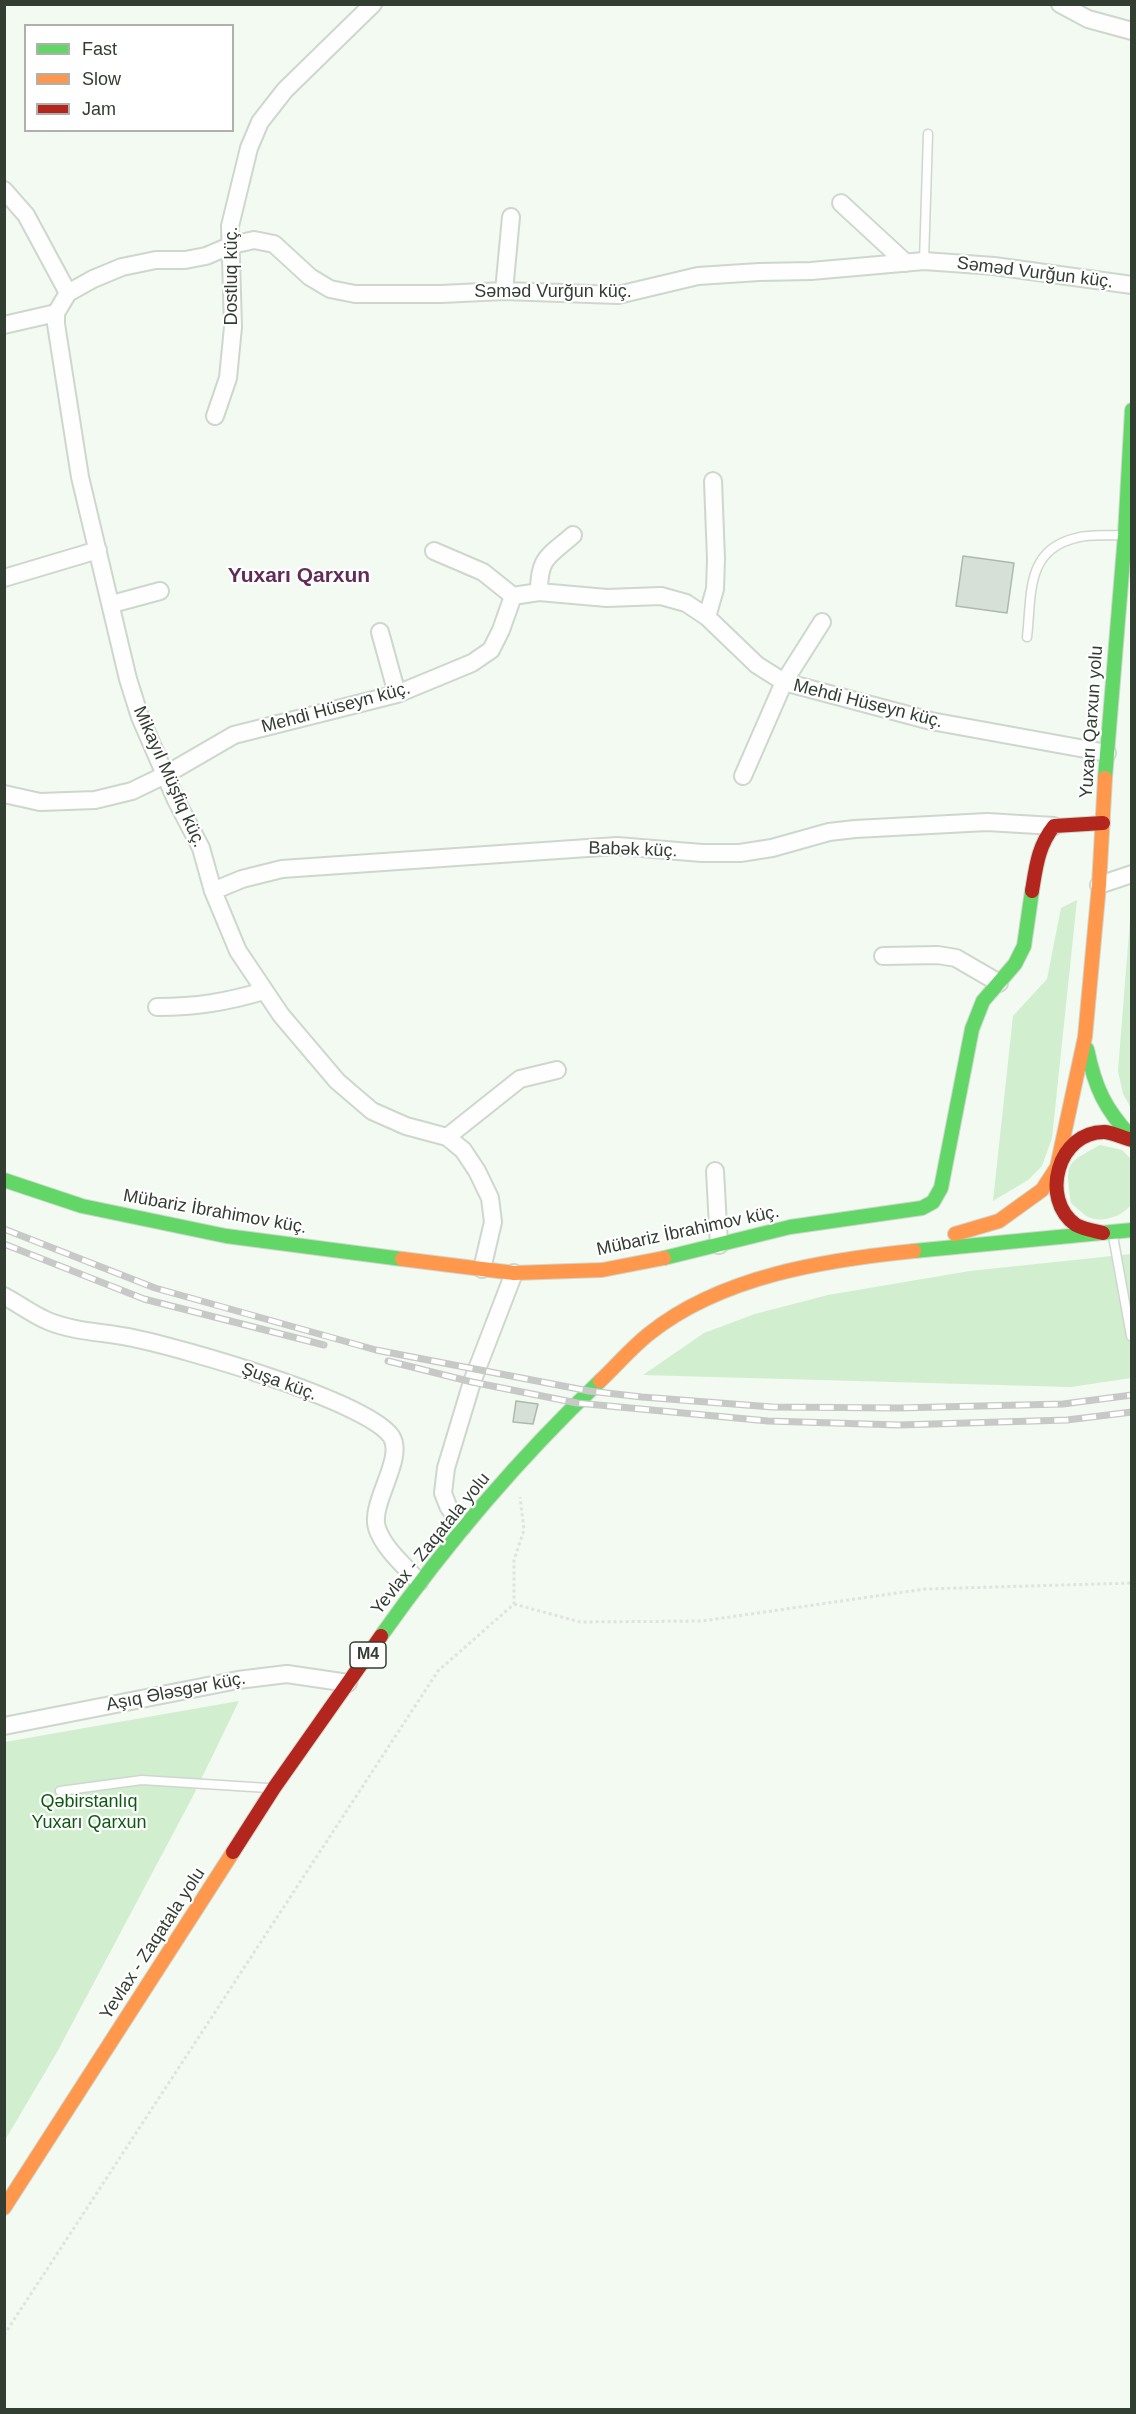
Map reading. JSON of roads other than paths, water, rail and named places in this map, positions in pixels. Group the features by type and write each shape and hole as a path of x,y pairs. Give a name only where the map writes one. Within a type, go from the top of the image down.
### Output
{"main road":[{"name":"Yuxarı Qarxun yolu","path":"1085,1037 1099,885 1107,753 1124,651 1125,535 1130,470 1131,410"},
{"path":"1054,825 1103,823"},
{"name":"Mübariz İbrahimov küç.","path":"4,1180 81,1206 226,1236 514,1274 602,1270 671,1257 760,1233 922,1208 933,1202 940,1188 972,1029 983,1001 1015,964 1024,946 1038,854 1045,837 1054,825"},
{"path":"1085,1037 1094,1086 1102,1104 1131,1139"},
{"path":"1085,1037 1054,1189 1057,1200 1070,1219 1089,1231 1112,1232 1131,1225"},
{"path":"867,1256 999,1221 1042,1190 1068,1148 1087,1136 1109,1133 1131,1139"},
{"path":"867,1256 1131,1230"},
{"name":"Yevlax - Zaqatala yolu","path":"4,2208 274,1788 419,1582 462,1527 623,1357 650,1333 691,1306 730,1287 768,1276 867,1256"}],"street":[{"name":"Dostluq küç.","path":"215,416 228,378 233,327 230,226 249,148 260,122 285,90 373,4"},
{"path":"1060,4 1088,19 1131,31"},
{"path":"4,190 26,215 68,293 56,313 4,325"},
{"path":"841,203 906,263"},
{"path":"504,291 511,217"},
{"name":"Səməd Vurğun küç.","path":"68,293 122,267 156,260 185,260 206,256 232,245 254,240 274,244 310,277 330,289 355,294 504,291 618,295 698,276 811,271 924,261 994,266 1131,285"},
{"name":"Mikayıl Müşfiq küç.","path":"56,313 80,477 128,679 140,717 165,775 201,848 213,891 238,951 264,991 336,1081 372,1111 406,1126 447,1137 463,1150 477,1171 490,1198 493,1222 482,1269"},
{"path":"707,617 716,579 713,481"},
{"path":"539,592 539,570 546,559 573,535"},
{"path":"4,578 98,550"},
{"path":"434,550 483,572 513,596"},
{"path":"112,604 160,591"},
{"name":"Mehdi Hüseyn küç.","path":"4,794 40,802 95,800 132,791 165,775 234,735 397,694 472,663 490,650 501,630 513,596 539,592 607,598 661,596 686,603 707,617 757,665 784,682 931,721 1107,753"},
{"path":"743,776 784,682 822,622"},
{"path":"380,632 397,694"},
{"name":"Babək küç.","path":"213,891 242,879 282,869 617,846 702,853 740,853 772,848 829,832 855,829 987,822 1054,825"},
{"path":"1099,885 1131,874"},
{"path":"883,956 938,955 956,958 999,983"},
{"path":"158,1007 194,1007 226,1002 264,991"},
{"path":"447,1137 520,1079 557,1070"},
{"path":"715,1171 719,1245"},
{"path":"462,1527 448,1506 443,1493 446,1468 472,1382 514,1274"},
{"name":"Şuşa küç.","path":"4,1296 47,1321 135,1339 237,1366 350,1407 380,1425 392,1438 394,1452 376,1515 376,1527 383,1541 419,1582"},
{"name":"Aşıq Ələsgər küç.","path":"4,1726 238,1680 287,1674 348,1683"}],"lane":[{"path":"924,261 928,134"},
{"path":"1027,638 1034,573 1045,552 1076,538 1125,535"},
{"path":"1112,1232 1131,1336"},
{"path":"60,1791 142,1780 274,1788"}],"railway":[{"path":"4,1229 155,1288 376,1350 589,1391 772,1407 898,1408 1063,1404 1132,1395"},
{"path":"4,1244 144,1299 324,1345"},
{"path":"388,1361 472,1382 577,1403 768,1421 899,1425 1067,1420 1132,1412"}],"district":[{"name":"Yuxarı Qarxun","path":"299,576"}],"park label":[{"name":"Qəbirstanlıq Yuxarı Qarxun","path":"89,1812"}]}
